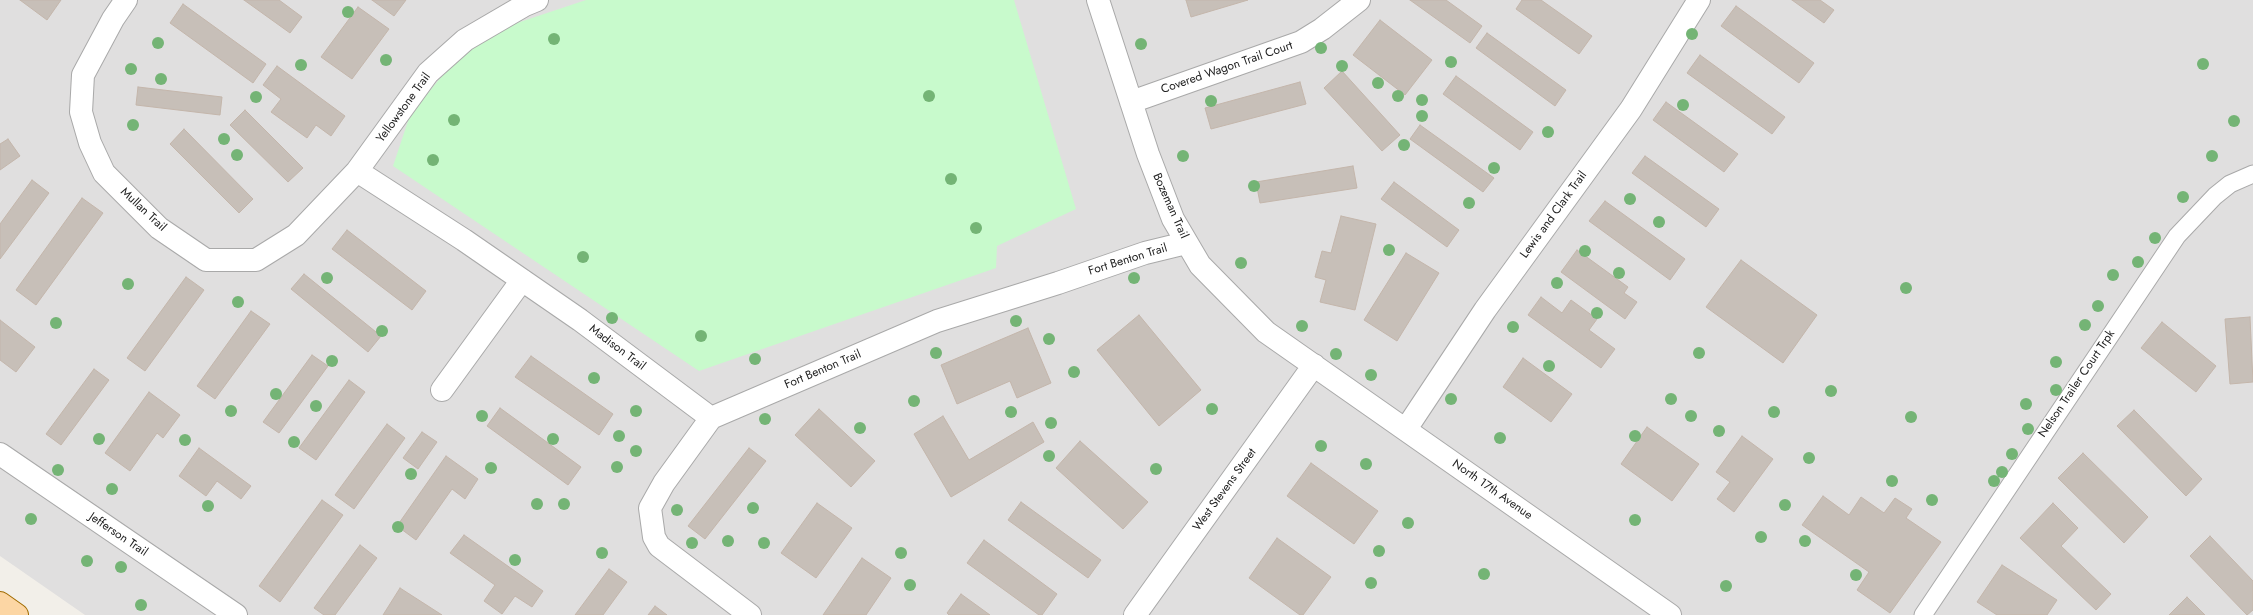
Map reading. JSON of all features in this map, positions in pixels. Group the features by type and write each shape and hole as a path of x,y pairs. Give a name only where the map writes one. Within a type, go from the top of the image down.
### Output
{"main road":[{"path":"0,603 17,615"}],"street":[{"name":"Mullan Trail","path":"126,0 113,20 83,75 81,112 90,143 104,173 159,228 206,260 256,260 296,235 357,171"},
{"name":"Yellowstone Trail","path":"357,171 428,73 465,40 525,5 537,0"},
{"name":"Bozeman Trail","path":"1098,0 1131,102 1168,205 1186,243 1200,265 1266,332 1314,365"},
{"name":"Covered Wagon Trail Court","path":"1131,102 1302,42 1322,29 1359,0"},
{"name":"Lewis and Clark Trail","path":"1406,429 1485,310 1631,110 1699,0"},
{"name":"Madison Trail","path":"357,171 580,320 711,418"},
{"name":"Fort Benton Trail","path":"711,418 937,320 1058,283 1145,253 1186,243"},
{"path":"442,390 522,280"},
{"name":"North 17th Avenue","path":"1314,365 1670,615"},
{"name":"West Stevens Street","path":"1135,615 1314,365"},
{"path":"711,418 664,483 650,508 654,537 659,546 750,615"},
{"name":"Jefferson Trail","path":"0,454 236,615"}],"lane":[{"name":"Nelson Trailer Court Trpk","path":"1923,615 2177,236 2215,196 2230,184 2253,174"}],"shaded area":[{"path":"0,0 2253,0 2253,615 85,615 0,556"}],"green space":[{"path":"586,0 1014,0 1076,209 997,246 996,268 699,371 393,166 410,115 459,55 514,24"}],"building":[{"path":"20,0 61,0 47,20"},
{"path":"244,0 279,0 302,17 290,33"},
{"path":"372,0 406,0 394,16"},
{"path":"1186,0 1248,0 1191,17"},
{"path":"1410,0 1446,0 1482,26 1470,43"},
{"path":"1522,0 1541,0 1592,36 1579,54 1516,9"},
{"path":"1792,0 1820,0 1834,10 1824,23"},
{"path":"183,4 266,64 253,83 170,23"},
{"path":"1736,6 1814,63 1799,83 1721,26"},
{"path":"358,7 389,29 352,79 321,57"},
{"path":"1380,20 1432,60 1405,95 1353,55"},
{"path":"1487,33 1566,90 1555,106 1476,48"},
{"path":"1700,55 1785,117 1772,134 1687,73"},
{"path":"277,66 345,116 331,136 316,125 307,138 271,112 281,99 263,85"},
{"path":"1342,71 1400,135 1382,151 1324,88"},
{"path":"1456,76 1533,132 1520,150 1443,94"},
{"path":"1300,82 1306,104 1211,129 1205,108"},
{"path":"138,87 222,97 220,115 136,105"},
{"path":"1666,102 1738,154 1724,172 1653,120"},
{"path":"245,110 303,168 288,182 230,125"},
{"path":"1420,125 1494,178 1483,192 1410,139"},
{"path":"184,129 253,199 239,213 170,144"},
{"path":"8,139 20,156 0,170 0,144"},
{"path":"1645,156 1719,209 1706,227 1632,173"},
{"path":"1353,166 1357,188 1260,203 1256,182"},
{"path":"32,180 49,193 0,259 0,224"},
{"path":"1394,182 1459,230 1447,247 1381,199"},
{"path":"82,198 103,213 36,305 16,290"},
{"path":"1605,201 1685,259 1670,280 1589,221"},
{"path":"1341,216 1376,224 1355,310 1320,302 1326,280 1315,277 1322,251 1331,253"},
{"path":"347,230 426,291 412,310 332,249"},
{"path":"1577,250 1628,287 1624,293 1637,302 1625,319 1561,272"},
{"path":"1406,253 1439,273 1397,341 1364,320"},
{"path":"1741,260 1817,315 1783,363 1706,307"},
{"path":"304,274 381,336 368,352 291,289"},
{"path":"186,277 204,290 145,371 127,358"},
{"path":"1541,297 1562,313 1571,300 1597,319 1589,330 1615,349 1601,368 1528,315"},
{"path":"251,311 270,324 215,399 197,386"},
{"path":"1139,315 1201,390 1159,426 1097,350"},
{"path":"2250,317 2253,382 2230,384 2225,319"},
{"path":"0,320 35,347 16,372 0,360"},
{"path":"2162,322 2216,366 2196,392 2141,348"},
{"path":"1028,328 1051,383 1017,398 1010,381 957,404 941,365"},
{"path":"312,355 328,366 279,433 263,422"},
{"path":"531,356 613,414 599,435 515,377"},
{"path":"1523,358 1572,394 1551,422 1503,387"},
{"path":"94,369 109,380 61,445 46,434"},
{"path":"349,380 365,392 316,460 299,448"},
{"path":"149,392 180,415 163,438 157,433 130,471 105,453"},
{"path":"500,408 581,467 568,485 487,426"},
{"path":"819,409 875,461 851,487 795,435"},
{"path":"2134,410 2202,479 2186,496 2117,426"},
{"path":"943,416 969,460 1033,422 1044,442 951,497 914,434"},
{"path":"387,424 405,438 354,509 335,495"},
{"path":"1647,427 1699,464 1672,501 1621,464"},
{"path":"422,432 437,442 418,469 403,458"},
{"path":"1742,436 1773,459 1734,512 1717,499 1730,482 1716,472"},
{"path":"1080,441 1148,502 1123,529 1056,468"},
{"path":"199,448 251,486 241,499 217,481 206,496 179,476"},
{"path":"749,448 766,461 705,539 688,526"},
{"path":"2083,453 2148,517 2124,543 2058,478"},
{"path":"446,456 478,479 465,499 452,489 416,540 397,526"},
{"path":"1311,463 1378,511 1354,544 1287,496"},
{"path":"1823,496 1849,515 1861,497 1884,513 1895,498 1912,509 1906,518 1941,542 1890,613 1857,590 1869,572 1802,525"},
{"path":"322,500 343,515 280,602 259,586"},
{"path":"1021,502 1101,560 1088,578 1008,520"},
{"path":"817,503 852,528 816,578 781,553"},
{"path":"2053,503 2078,528 2061,546 2111,594 2096,610 2020,538"},
{"path":"464,535 543,591 532,607 515,596 502,614 484,601 495,585 450,553"},
{"path":"2210,536 2253,581 2253,610 2247,615 2190,556"},
{"path":"1277,538 1331,577 1303,615 1300,615 1249,578"},
{"path":"984,540 1057,594 1042,615 1039,615 967,563"},
{"path":"360,545 377,558 335,615 324,615 314,608"},
{"path":"862,558 891,578 866,615 823,615"},
{"path":"2002,565 2057,600 2047,615 1997,615 1977,602"},
{"path":"609,569 627,582 603,615 575,615"},
{"path":"400,588 442,615 383,615"},
{"path":"961,594 990,615 949,615 947,613"},
{"path":"2187,597 2205,615 2169,615"},
{"path":"655,606 667,615 648,615"}]}
